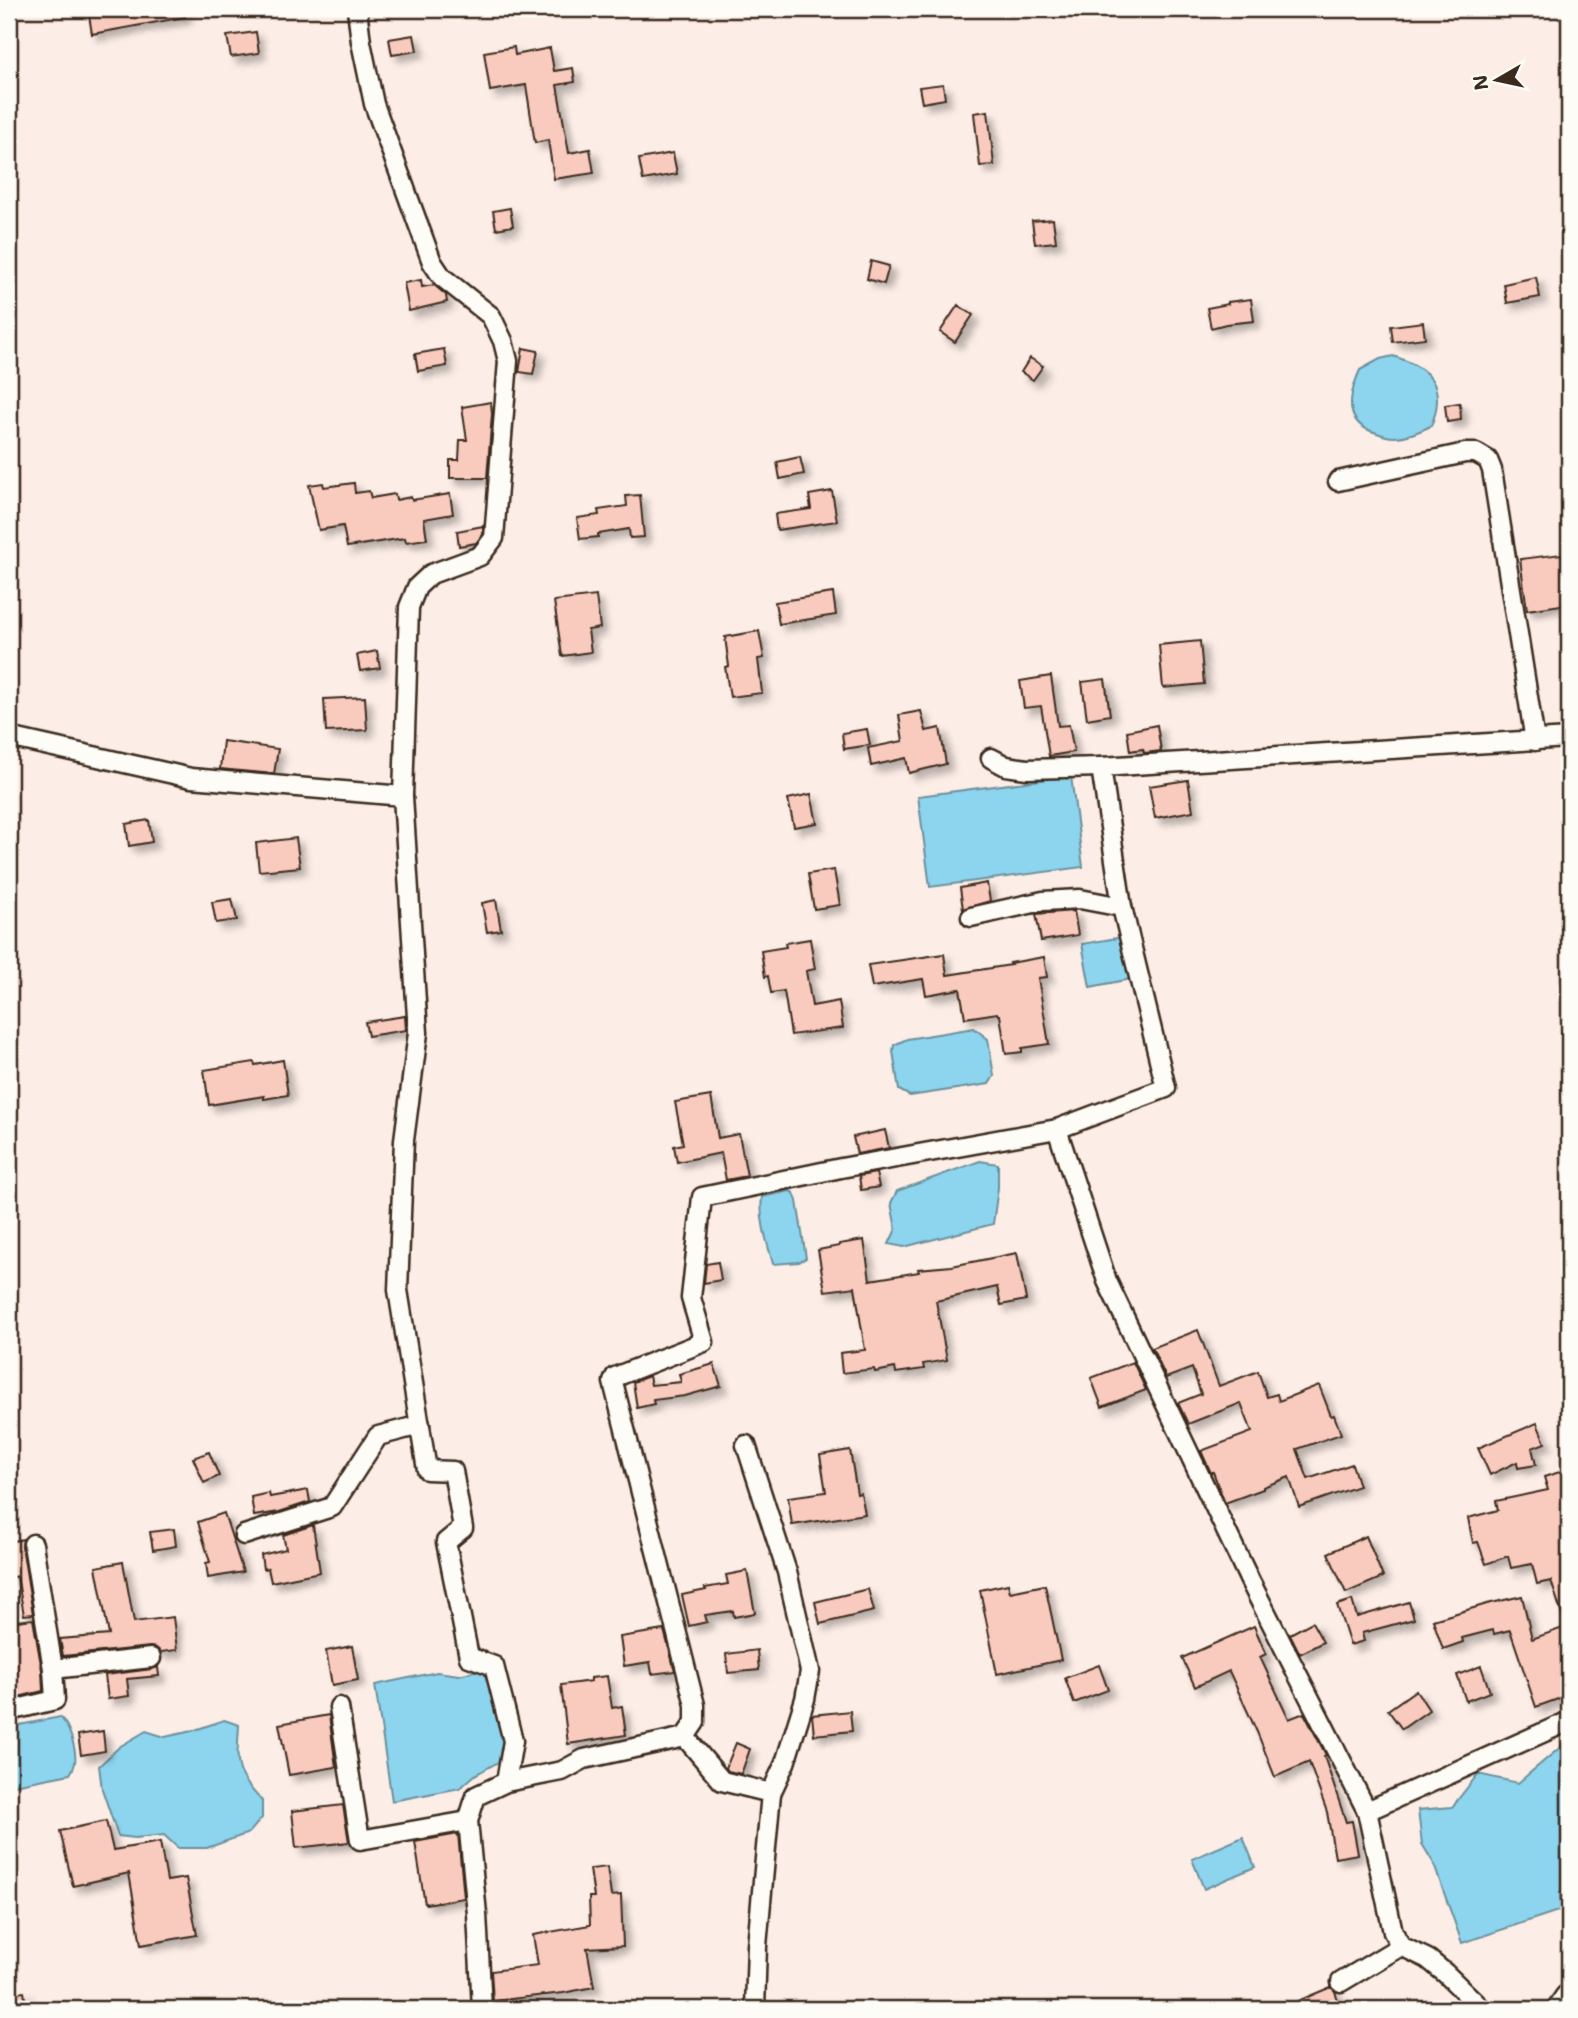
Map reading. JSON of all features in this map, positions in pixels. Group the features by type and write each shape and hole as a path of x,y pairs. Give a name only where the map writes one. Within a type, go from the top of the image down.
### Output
{"highway":[{"path":"1562,2009 1569,1999"}],"street":[{"path":"357,9 374,104 432,262 442,277 491,316 503,341 508,361 494,538 480,556 431,574 417,587 409,607 403,796 418,1034 404,1140 398,1290 427,1469 453,1471 463,1528 446,1542 469,1657 494,1666 513,1741 506,1782"},
{"path":"1338,481 1465,453 1476,453 1488,460 1492,470 1535,741"},
{"path":"9,737 191,778 403,796"},
{"path":"990,758 1006,766 1027,769 1101,767 1569,737"},
{"path":"482,2009 468,1821 476,1796 506,1782 562,1771 584,1759 685,1737 695,1722 695,1705 613,1382 615,1377 704,1342 691,1298 702,1197 841,1168 1057,1129 1166,1088 1122,907 1101,767"},
{"path":"971,917 1043,901 1080,899 1122,907"},
{"path":"1057,1129 1107,1280 1244,1568 1367,1811 1393,1933 1401,1946 1428,1959 1482,2009"},
{"path":"244,1535 332,1507 378,1436 420,1425"},
{"path":"746,1445 787,1572 810,1671 785,1763 771,1793 757,1946 755,2009"},
{"path":"9,1711 55,1700 53,1669 33,1544"},
{"path":"53,1669 151,1658"},
{"path":"339,1707 360,1840 468,1821"},
{"path":"1367,1811 1569,1721"},
{"path":"685,1737 722,1781 771,1793"},
{"path":"1341,1982 1401,1946"}],"water":[{"path":"1393,356 1417,366 1426,373 1436,389 1437,400 1431,426 1409,435 1394,437 1366,429 1358,423 1351,408 1353,390 1360,370 1380,359"},
{"path":"1071,776 1083,867 930,887 918,796"},
{"path":"1123,937 1131,979 1090,987 1082,944"},
{"path":"974,1028 988,1039 994,1076 989,1084 910,1096 899,1090 894,1045 907,1039"},
{"path":"980,1161 998,1164 993,1224 904,1247 889,1244 896,1229 891,1203 897,1191"},
{"path":"790,1191 794,1193 797,1201 806,1258 799,1262 773,1264 763,1222 762,1197"},
{"path":"482,1669 493,1681 506,1750 500,1761 475,1775 460,1788 392,1801 375,1685 437,1672 459,1675"},
{"path":"60,1717 74,1745 75,1763 70,1774 9,1786 9,1727"},
{"path":"224,1720 239,1725 238,1758 241,1774 262,1801 262,1818 249,1833 207,1848 178,1848 164,1835 135,1838 118,1836 102,1789 99,1766 119,1747 146,1731 165,1737"},
{"path":"1569,1740 1569,1889 1560,1892 1561,1910 1462,1943 1433,1862 1422,1844 1418,1810 1452,1807 1478,1774 1518,1783"},
{"path":"1243,1837 1255,1867 1204,1889 1192,1859"}],"building":[{"path":"88,9 184,9 185,17 92,34"},
{"path":"256,32 259,53 231,57 227,36"},
{"path":"414,35 417,51 392,55 389,39"},
{"path":"514,47 515,55 550,48 554,71 573,68 575,82 557,85 569,153 590,149 594,173 554,179 548,140 535,143 526,85 490,91 484,52"},
{"path":"943,84 945,99 922,103 919,87"},
{"path":"988,111 994,165 980,166 974,113"},
{"path":"673,153 677,174 643,180 639,159"},
{"path":"510,208 513,226 496,229 493,211"},
{"path":"1053,219 1056,242 1035,244 1032,221"},
{"path":"871,261 889,266 884,284 867,279"},
{"path":"1536,277 1540,297 1507,303 1504,284"},
{"path":"421,280 422,287 434,285 446,295 447,302 409,311 404,283"},
{"path":"1251,299 1254,321 1211,328 1207,308"},
{"path":"958,305 973,315 955,342 940,332"},
{"path":"1423,322 1425,338 1393,342 1391,326"},
{"path":"523,348 538,351 533,374 519,372"},
{"path":"444,349 447,366 418,371 415,354"},
{"path":"1030,358 1043,366 1033,380 1021,372"},
{"path":"491,402 487,478 450,478 450,460 459,460 460,440 467,440 462,407"},
{"path":"1460,403 1461,420 1447,422 1445,405"},
{"path":"800,457 804,474 780,479 777,462"},
{"path":"323,483 324,487 354,483 355,493 369,491 371,498 395,494 396,500 411,497 412,500 450,494 453,514 424,519 427,539 406,542 405,538 347,547 343,526 319,530 309,485"},
{"path":"832,491 837,521 777,530 775,514 811,509 809,495"},
{"path":"640,495 644,537 630,538 629,529 580,539 577,518 599,515 598,510 627,506 626,496"},
{"path":"483,526 483,534 476,543 459,546 457,531"},
{"path":"1562,554 1568,604 1527,610 1520,559"},
{"path":"833,593 836,615 779,624 775,602"},
{"path":"596,596 600,628 588,630 591,652 562,656 554,601"},
{"path":"759,631 764,658 758,659 762,693 730,697 725,667 729,666 725,637"},
{"path":"1200,641 1204,684 1163,688 1159,645"},
{"path":"377,651 380,668 360,671 357,655"},
{"path":"1051,676 1058,726 1069,725 1074,752 1049,756 1041,706 1024,708 1020,681"},
{"path":"1105,679 1110,715 1087,719 1082,682"},
{"path":"365,697 367,730 326,732 324,699"},
{"path":"921,711 926,731 940,728 946,764 909,773 906,758 871,766 868,748 903,741 899,715"},
{"path":"1157,725 1161,751 1130,751 1127,731"},
{"path":"867,729 870,745 844,749 842,733"},
{"path":"223,741 278,749 274,774 220,769"},
{"path":"1188,780 1193,811 1155,818 1149,786"},
{"path":"811,794 817,823 794,827 788,799"},
{"path":"149,820 152,842 129,846 126,824"},
{"path":"296,838 300,867 259,871 256,843"},
{"path":"834,870 840,905 814,909 808,874"},
{"path":"987,883 990,901 963,909 960,888"},
{"path":"232,899 237,920 216,923 212,902"},
{"path":"496,900 501,930 487,932 482,903"},
{"path":"1074,911 1078,935 1041,941 1036,914"},
{"path":"810,939 815,969 806,971 812,1006 839,1001 843,1028 791,1035 784,991 771,993 768,976 765,977 761,951"},
{"path":"944,954 947,975 1044,957 1047,977 1038,978 1049,1044 1022,1048 1022,1052 1006,1054 1000,1015 997,1013 965,1018 960,989 926,995 923,979 872,987 868,965"},
{"path":"405,1016 406,1030 368,1036 365,1022"},
{"path":"283,1060 288,1095 209,1105 204,1070"},
{"path":"711,1096 718,1138 739,1134 747,1176 726,1180 721,1153 677,1162 674,1146 683,1144 675,1102"},
{"path":"885,1130 889,1148 857,1154 853,1137"},
{"path":"876,1173 879,1187 861,1190 859,1176"},
{"path":"864,1240 870,1280 919,1272 918,1269 952,1266 1017,1253 1026,1300 1001,1305 997,1287 936,1301 947,1360 923,1364 924,1369 896,1373 895,1368 875,1372 874,1369 842,1373 840,1353 865,1350 855,1287 825,1291 818,1250"},
{"path":"718,1262 721,1280 704,1283 706,1264"},
{"path":"1198,1330 1219,1386 1258,1371 1267,1397 1277,1394 1279,1401 1319,1385 1341,1434 1297,1449 1308,1479 1352,1464 1359,1486 1299,1507 1289,1477 1225,1503 1201,1451 1252,1432 1241,1403 1188,1424 1178,1403 1201,1394 1192,1368 1166,1378 1152,1348"},
{"path":"1133,1362 1146,1390 1102,1407 1091,1378"},
{"path":"714,1364 721,1386 685,1396 653,1400 654,1404 637,1408 633,1382 649,1376 651,1385 681,1382 679,1374"},
{"path":"1537,1423 1545,1443 1532,1448 1536,1465 1518,1468 1517,1462 1490,1475 1478,1448"},
{"path":"850,1450 857,1494 861,1493 865,1514 792,1525 788,1497 826,1492 820,1455"},
{"path":"209,1452 219,1476 204,1483 193,1458"},
{"path":"1569,1469 1569,1695 1536,1707 1510,1630 1494,1634 1493,1630 1462,1638 1463,1642 1443,1649 1433,1620 1522,1596 1532,1639 1566,1627 1551,1581 1537,1584 1532,1564 1511,1568 1508,1556 1486,1564 1478,1542 1473,1543 1468,1518 1498,1510 1496,1501 1548,1490 1544,1477"},
{"path":"308,1490 310,1502 279,1512 254,1516 251,1497 269,1493 270,1497"},
{"path":"224,1513 243,1572 208,1578 206,1563 210,1562 198,1522"},
{"path":"313,1525 320,1572 271,1582 268,1568 263,1569 261,1555 286,1549 283,1535"},
{"path":"174,1529 176,1546 153,1550 150,1532"},
{"path":"1366,1536 1383,1577 1346,1593 1328,1553"},
{"path":"23,1539 33,1614 24,1615 17,1576 9,1578 9,1542"},
{"path":"123,1562 134,1622 173,1617 177,1650 161,1652 150,1647 63,1656 60,1639 109,1635 96,1567"},
{"path":"747,1571 755,1613 734,1617 733,1611 705,1615 707,1622 689,1626 682,1595 728,1584 726,1575"},
{"path":"1008,1584 1010,1592 1045,1585 1061,1660 997,1674 980,1590"},
{"path":"868,1589 874,1611 820,1624 815,1602"},
{"path":"1352,1600 1357,1617 1409,1602 1414,1619 1362,1633 1364,1641 1350,1645 1337,1605"},
{"path":"33,1619 43,1691 10,1699 9,1622"},
{"path":"1312,1622 1323,1642 1300,1654 1290,1634"},
{"path":"1254,1626 1266,1654 1260,1657 1289,1719 1304,1713 1326,1755 1324,1756 1346,1822 1352,1821 1358,1854 1335,1858 1327,1812 1309,1762 1275,1777 1229,1671 1195,1687 1182,1658"},
{"path":"664,1630 675,1671 652,1674 650,1662 624,1666 620,1637"},
{"path":"352,1646 358,1680 332,1685 326,1651"},
{"path":"757,1650 759,1670 728,1673 726,1654"},
{"path":"1099,1665 1108,1690 1074,1703 1065,1678"},
{"path":"1481,1666 1490,1692 1466,1701 1457,1675"},
{"path":"158,1667 159,1676 127,1679 129,1696 108,1699 105,1675"},
{"path":"607,1676 612,1708 622,1706 626,1735 568,1744 561,1685"},
{"path":"1416,1690 1429,1710 1402,1729 1388,1710"},
{"path":"850,1711 852,1731 814,1735 812,1715"},
{"path":"329,1715 336,1767 289,1775 279,1724"},
{"path":"103,1731 105,1751 81,1755 78,1735"},
{"path":"736,1743 750,1749 741,1774 726,1768"},
{"path":"343,1805 349,1842 296,1848 292,1811"},
{"path":"106,1821 113,1850 160,1842 167,1881 186,1878 197,1935 141,1945 129,1873 73,1886 60,1831"},
{"path":"458,1834 464,1898 425,1904 415,1842"},
{"path":"607,1867 611,1896 621,1895 623,1946 587,1948 594,1987 493,2001 491,1971 538,1965 533,1935 590,1925 589,1897 594,1897 590,1869"},
{"path":"1331,1987 1335,1991 1340,2009 1279,2009"},
{"path":"24,1992 27,2009 9,2009 9,1994"}]}
